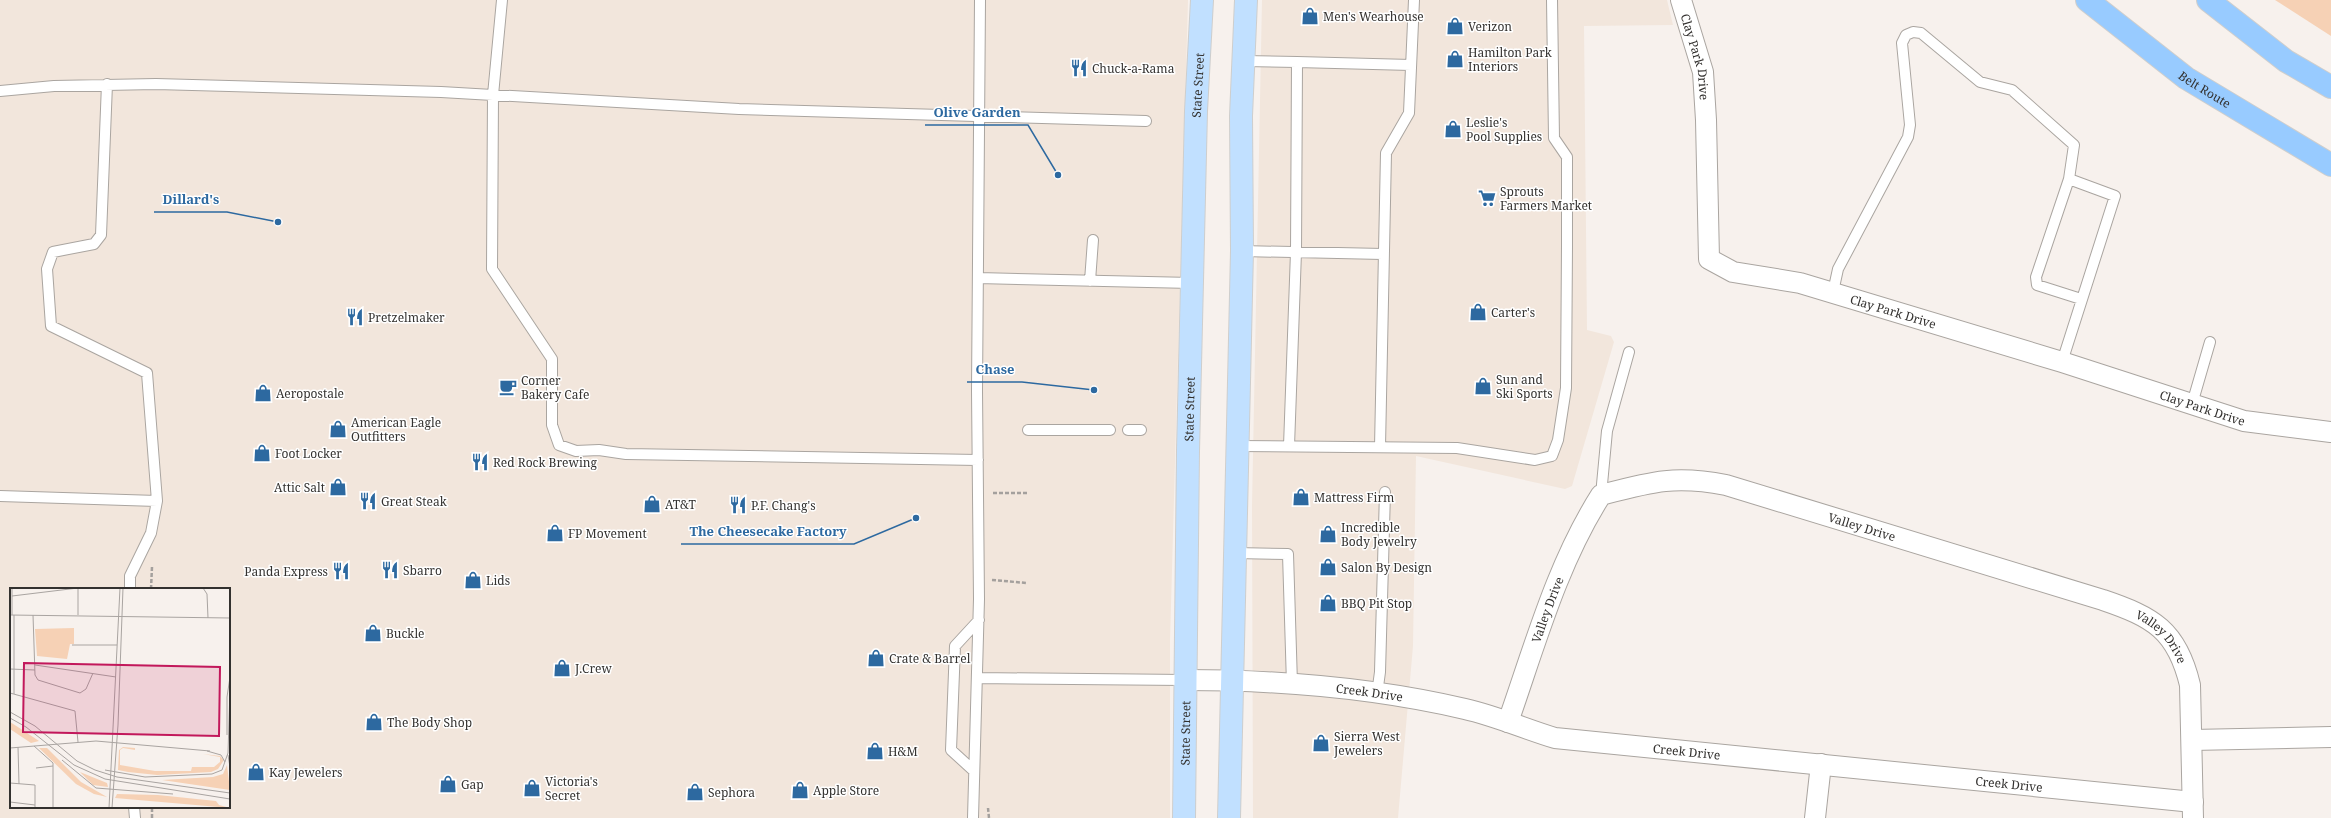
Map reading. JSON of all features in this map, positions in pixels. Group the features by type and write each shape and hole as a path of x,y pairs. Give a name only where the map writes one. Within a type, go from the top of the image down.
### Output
{"highway":[{"name":"Belt Route","path":"2087,0 2186,78 2331,166"},
{"path":"2208,0 2286,61 2331,87"}],"main road":[{"name":"State Street","path":"1184,818 1192,283 1196,111 1202,0"},
{"path":"1229,818 1242,251 1241,116 1246,0"}],"street":[{"name":"Clay Park Drive","path":"1681,0 1703,72 1706,120 1709,260 1733,272 1800,282 2062,362 2244,421 2331,432"},
{"name":"Valley Drive","path":"1508,722 1564,562 1581,526 1601,495 1656,481 1702,480 1726,485 2136,611 2156,624 2174,642 2185,667 2190,685 2193,810"},
{"name":"Creek Drive","path":"1185,680 1232,680 1292,684 1377,694 1466,709 1555,738 1821,764 2193,810"},
{"path":"2192,740 2331,737"},
{"path":"1815,818 1821,764"}],"lane":[{"path":"502,0 493,94 492,269 552,359 552,425 559,445 576,451 599,450 626,454 978,460"},
{"path":"973,818 979,620 978,278 980,0"},
{"path":"1380,447 1386,154 1409,113 1414,0"},
{"path":"1237,446 1457,448 1535,460 1552,456 1558,440 1566,388 1567,157 1554,138 1552,0"},
{"path":"1832,292 1838,269 1908,136 1910,125 1902,43 1906,35 1913,32 1921,33 1980,82 2012,90 2074,145 2069,179 2036,277 2037,285 2081,299"},
{"path":"1244,61 1411,65"},
{"path":"1289,446 1296,252 1297,62"},
{"path":"108,84 101,235 94,244 53,252 47,269 51,326 147,373 157,501 151,532 130,576 130,588"},
{"path":"0,91 108,84 493,94 739,109 1146,121"},
{"path":"2062,362 2115,196 2069,179"},
{"path":"1090,281 1093,240"},
{"path":"1242,251 1384,254"},
{"path":"978,278 1192,283"},
{"path":"2192,404 2210,342"},
{"path":"1601,495 1607,431 1629,352"},
{"path":"1028,430 1110,430"},
{"path":"1128,430 1141,430"},
{"path":"1377,694 1380,672 1385,492"},
{"path":"0,496 157,501"},
{"path":"1235,553 1288,554 1292,684"},
{"path":"974,771 951,750 955,646 979,620"},
{"path":"977,678 1185,680"},
{"path":"134,808 135,818"}],"path":[{"path":"993,493 1028,493"},
{"path":"152,567 152,588"},
{"path":"992,580 1027,583"}],"shaded area":[{"path":"0,0 1188,0 1170,641 1170,818 0,818"},
{"path":"1262,0 1667,0 1673,25 1584,26 1587,330 1611,336 1614,342 1572,486 1565,489 1416,456 1413,646 1398,818 1253,818 1252,506"},
{"path":"2275,0 2331,0 2331,36"}],"place":[{"name":"Men's Wearhouse","path":"1310,16"},
{"name":"Verizon","path":"1455,26"},
{"name":"Hamilton Park Interiors","path":"1455,59"},
{"name":"Chuck-a-Rama","path":"1079,68"},
{"name":"Leslie's Pool Supplies","path":"1453,129"},
{"name":"Olive Garden","path":"1058,175"},
{"name":"Sprouts Farmers Market","path":"1487,198"},
{"name":"Dillard's","path":"278,222"},
{"name":"Carter's","path":"1478,312"},
{"name":"Pretzelmaker","path":"355,317"},
{"name":"Sun and Ski Sports","path":"1483,386"},
{"name":"Corner Bakery Cafe","path":"508,387"},
{"name":"Chase","path":"1094,390"},
{"name":"Aeropostale","path":"263,393"},
{"name":"American Eagle Outfitters","path":"338,429"},
{"name":"Foot Locker","path":"262,453"},
{"name":"Red Rock Brewing","path":"480,462"},
{"name":"Attic Salt","path":"338,487"},
{"name":"Mattress Firm","path":"1301,497"},
{"name":"Great Steak","path":"368,501"},
{"name":"AT&T","path":"652,504"},
{"name":"P.F. Chang's","path":"738,505"},
{"name":"The Cheesecake Factory","path":"916,518"},
{"name":"FP Movement","path":"555,533"},
{"name":"Incredible Body Jewelry","path":"1328,534"},
{"name":"Salon By Design","path":"1328,567"},
{"name":"Sbarro","path":"390,570"},
{"name":"Panda Express","path":"341,571"},
{"name":"Lids","path":"473,580"},
{"name":"BBQ Pit Stop","path":"1328,603"},
{"name":"Buckle","path":"373,633"},
{"name":"Crate & Barrel","path":"876,658"},
{"name":"J.Crew","path":"562,668"},
{"name":"The Body Shop","path":"374,722"},
{"name":"Sierra West Jewelers","path":"1321,743"},
{"name":"H&M","path":"875,751"},
{"name":"Kay Jewelers","path":"256,772"},
{"name":"Gap","path":"448,784"},
{"name":"Victoria's Secret","path":"532,788"},
{"name":"Apple Store","path":"800,790"},
{"name":"Sephora","path":"695,792"}]}
